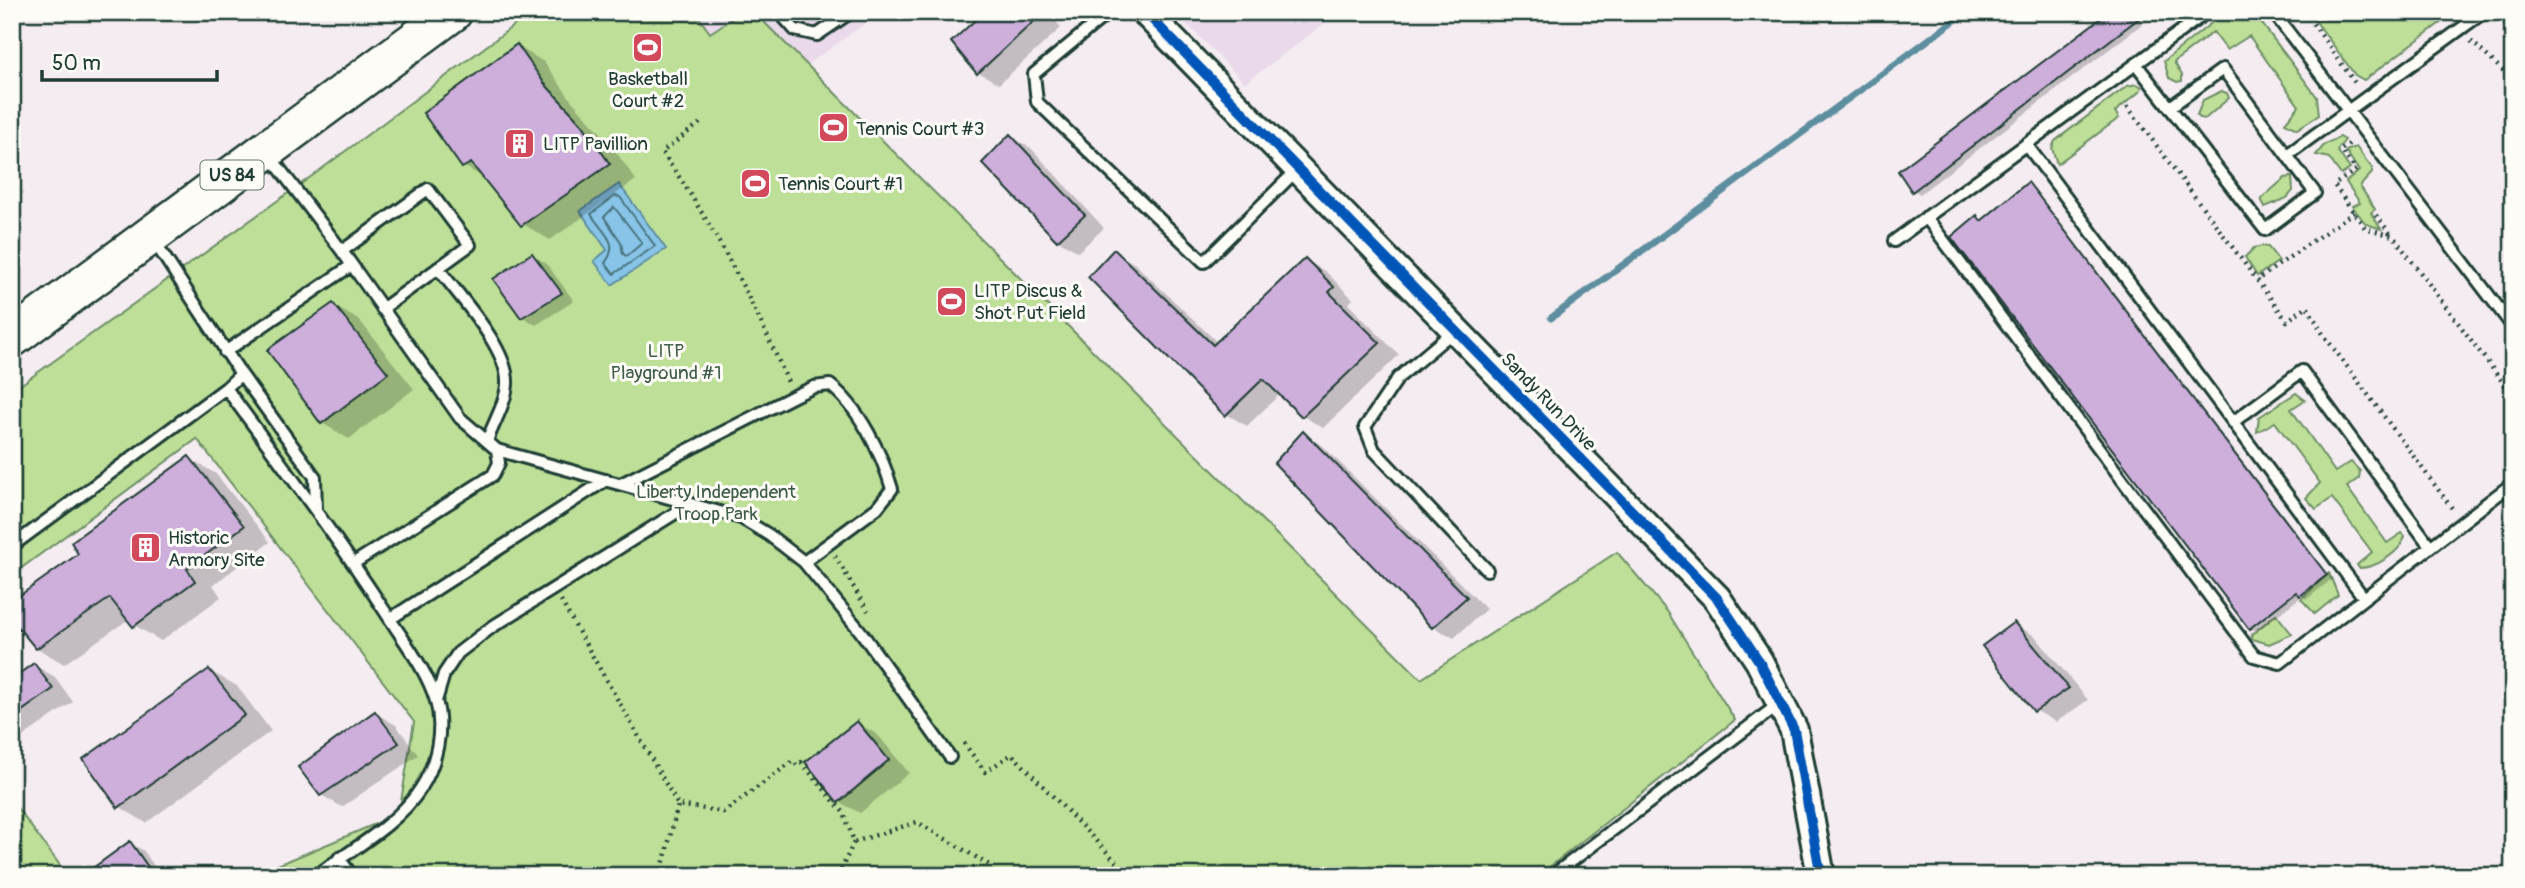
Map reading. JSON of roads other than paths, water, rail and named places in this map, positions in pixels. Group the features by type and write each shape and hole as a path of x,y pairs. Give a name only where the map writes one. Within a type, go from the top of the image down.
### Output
{"highway":[{"name":"US 84","path":"12,338 453,12"}],"street":[{"name":"Sandy Run Drive","path":"1145,12 1717,598 1759,660 1794,730 1821,876"}],"lane":[{"path":"779,12 795,30 817,35 851,12"},
{"path":"1109,12 1034,74 1037,102 1204,262 1298,169"},
{"path":"1894,241 2207,12"},
{"path":"2273,12 2513,327"},
{"path":"2287,155 2484,12"},
{"path":"2502,12 2513,22"},
{"path":"2136,64 2265,230 2315,193 2224,69 2170,107"},
{"path":"2026,144 2364,598"},
{"path":"266,150 342,251 460,418 497,450 741,518 769,535 804,562 861,632 950,757"},
{"path":"342,251 428,189 470,245 382,309"},
{"path":"1926,218 2253,656 2280,663 2513,483"},
{"path":"151,236 225,352 315,477 316,511"},
{"path":"225,352 352,265"},
{"path":"438,268 492,342 505,367 506,391 487,441"},
{"path":"1455,330 1398,378 1365,427 1374,450 1487,570"},
{"path":"2233,422 2302,371 2430,546"},
{"path":"12,546 241,374"},
{"path":"621,484 794,396 814,387 830,385 843,395 878,455 892,489 877,508 804,562"},
{"path":"226,387 354,563 412,653 436,701"},
{"path":"354,563 493,475 499,463 497,450"},
{"path":"390,619 606,480"},
{"path":"316,876 399,814 421,788 439,738 436,701 444,674 458,653 553,589 690,504"},
{"path":"1552,876 1781,703"},
{"path":"340,858 352,876"},
{"path":"12,867 19,876"}],"water":[{"path":"619,184 666,249 612,285 594,261 607,250 580,211"}],"waterway":[{"path":"1551,318 1966,12"}],"place":[{"name":"Basketball Court #2","path":"648,47"},
{"name":"Tennis Court #3","path":"833,128"},
{"name":"LITP Pavillion","path":"520,143"},
{"name":"Tennis Court #1","path":"755,183"},
{"name":"LITP Discus & Shot Put Field","path":"951,301"},
{"name":"Historic Armory Site","path":"145,548"}],"park label":[{"name":"LITP Playground #1","path":"666,361"},
{"name":"Liberty Independent Troop Park","path":"716,502"}]}
